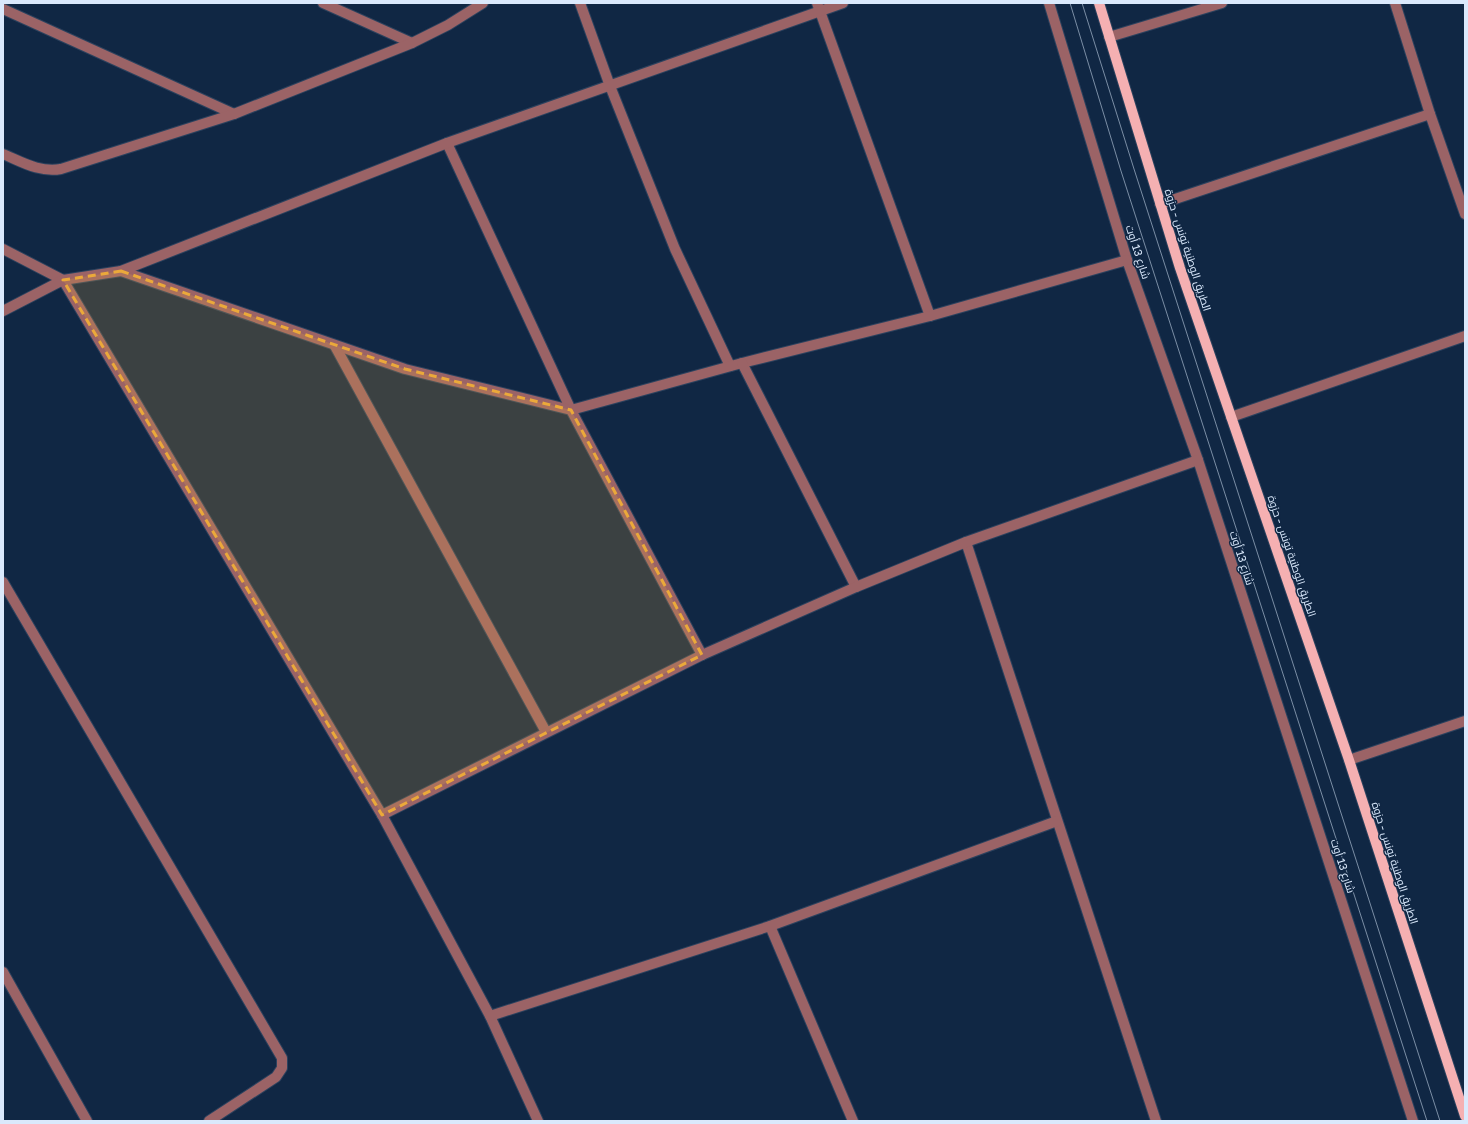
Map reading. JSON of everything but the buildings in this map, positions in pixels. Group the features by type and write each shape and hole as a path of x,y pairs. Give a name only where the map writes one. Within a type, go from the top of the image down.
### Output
{"main road":[{"name":"الطريق الوطنية تونس - حزوة","path":"1099,3 1180,268 1349,760 1465,1116"}],"street":[{"path":"323,3 412,43"},
{"path":"3,154 42,170 61,170 234,114 412,43 448,25 483,3"},
{"path":"580,3 610,86 675,249 730,366"},
{"path":"3,311 63,280 120,271 447,144 610,86 819,7 843,3"},
{"name":"شارع 13 أوت","path":"1049,3 1127,260 1198,460 1413,1121"},
{"path":"1109,37 1222,3"},
{"path":"1395,3 1430,114 1465,214"},
{"path":"5,7 234,114"},
{"path":"819,7 930,316"},
{"path":"1160,204 1430,114"},
{"path":"447,144 571,410 702,655"},
{"path":"3,248 63,280 382,815 490,1016 538,1121"},
{"path":"120,271 405,369 571,410 730,366 930,316 1127,260"},
{"path":"1231,418 1465,336"},
{"path":"335,346 546,732"},
{"path":"742,363 856,587"},
{"path":"382,815 702,655 856,587 966,542 1198,460"},
{"path":"966,542 1156,1121"},
{"path":"3,582 282,1058 282,1068 276,1077 209,1121"},
{"path":"1349,760 1465,721"},
{"path":"490,1016 770,926 1057,820"},
{"path":"770,926 853,1121"},
{"path":"3,972 87,1121"}],"highlighted area":[{"path":"121,271 405,369 571,410 702,655 382,815 63,280"}],"tram line":[{"path":"1070,3 1121,171 1427,1121"},
{"path":"1082,3 1440,1121"}]}
